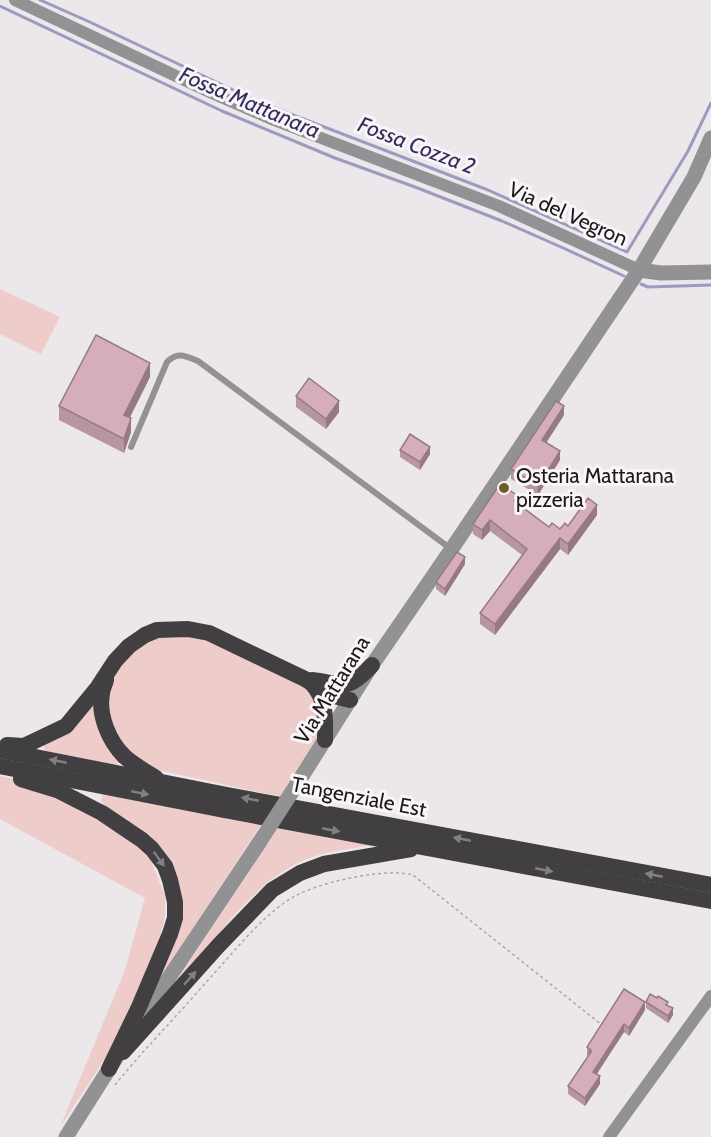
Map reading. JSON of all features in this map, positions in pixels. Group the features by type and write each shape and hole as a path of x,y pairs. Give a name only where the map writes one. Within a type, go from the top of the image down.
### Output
{"highway":[{"path":"0,744 24,746 66,726 129,646 157,630 188,629 209,633 305,679 330,695 350,700"},
{"path":"305,679 337,685 349,684 359,679 372,665"},
{"path":"108,673 101,702 106,730 125,757 161,782"},
{"path":"305,679 314,686 324,704 325,740"},
{"path":"337,685 350,700"},
{"name":"Tangenziale Est","path":"0,750 711,885"},
{"name":"Tangenziale Est","path":"0,766 711,901"},
{"path":"0,771 57,790 102,813 142,840 165,866 175,902 175,918 114,1074"},
{"path":"114,1074 219,945 272,890 300,873 324,864 423,847"}],"street":[{"name":"Via del Vegron","path":"15,0 222,98 499,206 639,270 661,273 711,272"},
{"name":"Via Mattarana","path":"66,1137 114,1074 372,665 639,270 694,177 711,138"},
{"path":"609,1137 711,996"}],"lane":[{"path":"131,447 167,362 172,356 188,356 198,361 451,550"}],"path":[{"path":"114,1074 274,910 308,889 386,872 413,875 606,1028"}],"shaded area":[{"path":"0,289 60,317 41,354 0,334"},
{"path":"198,636 280,673 309,690 316,697 319,729 316,740 281,797 153,769 126,750 108,715 110,681 122,660 154,637"},
{"path":"93,704 119,763 115,765 44,749 44,745"},
{"path":"0,776 34,783 71,799 143,849 151,861 165,896 165,917 157,949 119,1037 60,1127 125,970 145,898 0,819"},
{"path":"103,794 262,823 149,995 176,884 105,807 101,800"},
{"path":"280,825 372,845 312,857 276,876 240,909 165,999"}],"building":[{"path":"96,335 150,363 124,415 131,418 124,439 59,406"},
{"path":"309,378 339,401 326,419 296,396"},
{"path":"556,401 564,406 542,440 560,451 538,486 511,469"},
{"path":"410,434 430,447 420,462 400,450"},
{"path":"500,484 518,496 514,501 549,527 552,523 560,529 565,523 568,526 588,498 597,505 568,544 560,538 495,624 480,613 527,549 490,520 482,530 473,524"},
{"path":"457,552 465,557 445,589 436,582"},
{"path":"624,989 645,1002 629,1028 624,1024 593,1072 600,1076 585,1098 568,1086 591,1052 587,1047"},
{"path":"650,994 668,1002 666,1005 673,1008 668,1016 646,1002"}],"waterway":[{"name":"Fossa Cozza 2","path":"40,0 252,99 488,190 627,252 688,151 711,103"},
{"name":"Fossa Mattanara","path":"0,6 222,111 335,158 502,221 624,276"},
{"name":"Fossa Mattanara","path":"641,284 648,287 711,285"}],"place":[{"name":"Osteria Mattarana pizzeria","path":"504,488"}]}
